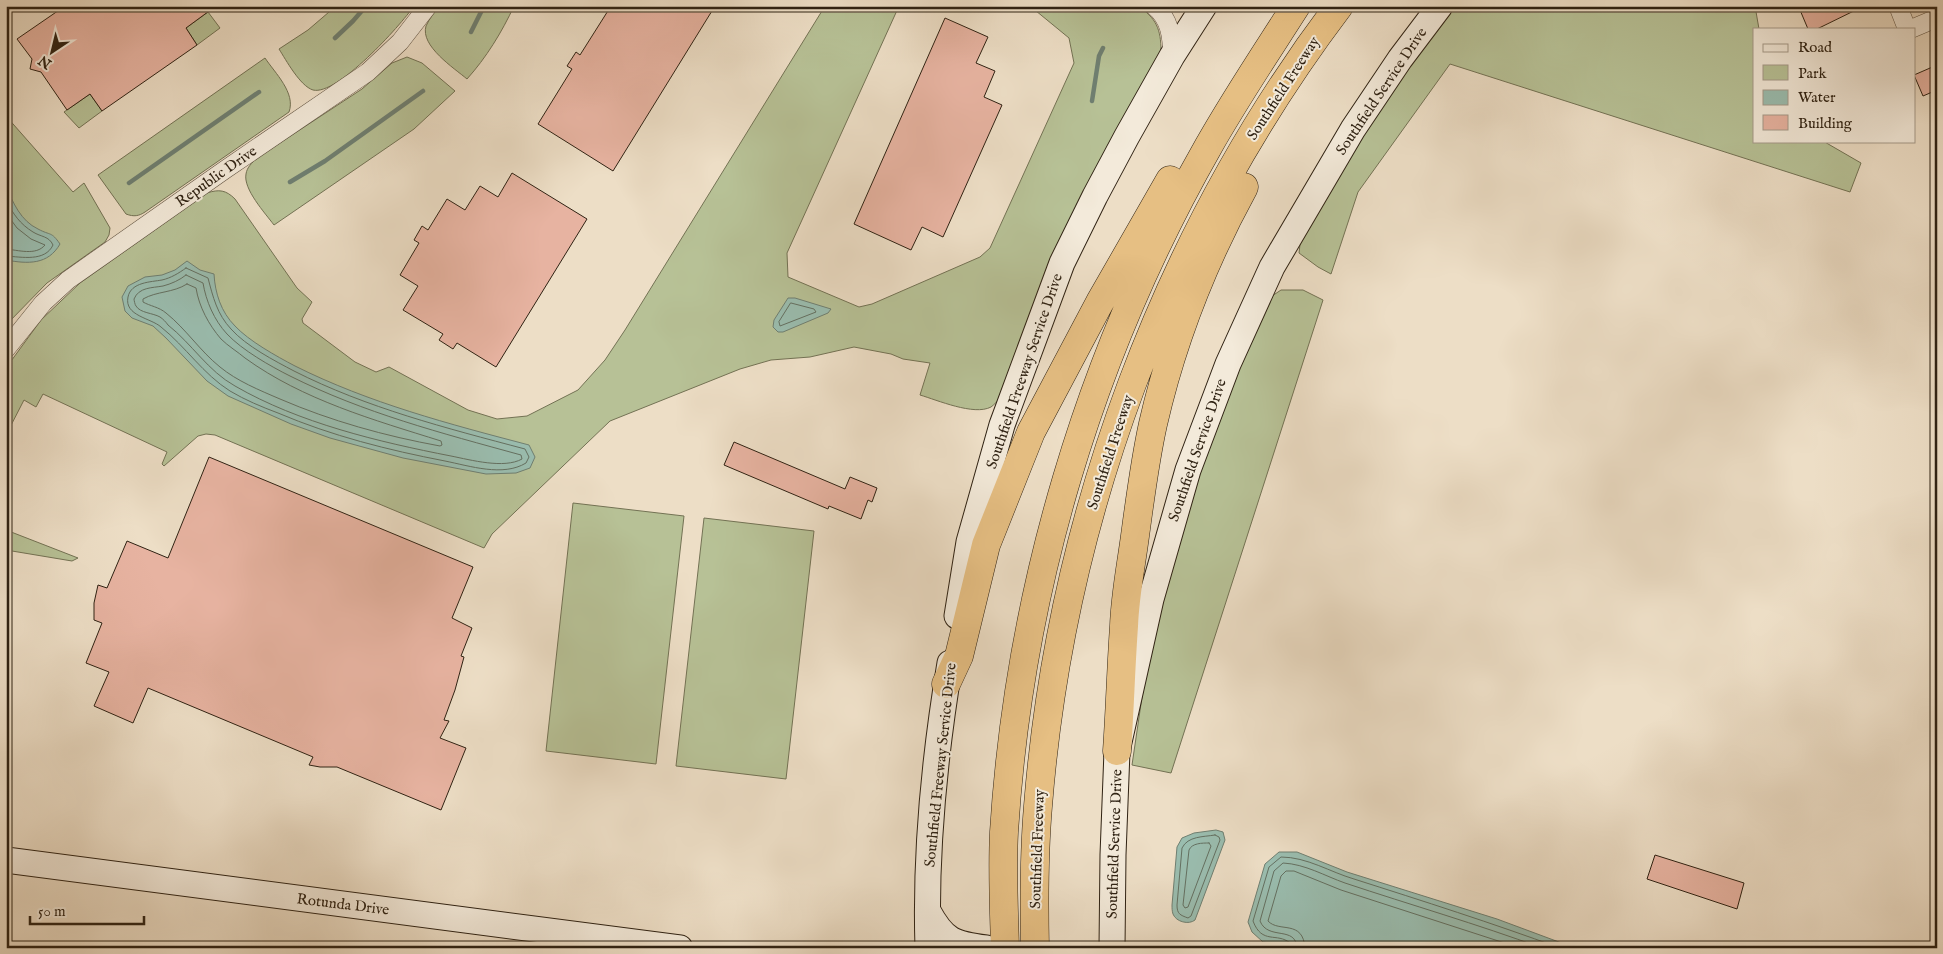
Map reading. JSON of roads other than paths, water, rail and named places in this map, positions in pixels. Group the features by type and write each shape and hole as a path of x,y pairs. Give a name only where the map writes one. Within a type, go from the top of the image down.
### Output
{"highway":[{"path":"946,684 959,656 986,546 1031,432 1100,302 1230,78 1265,25 1282,6"},
{"name":"Southfield Freeway","path":"1005,948 1004,836 1007,786 1016,710 1049,542 1071,460 1089,406 1122,323 1174,210 1233,103 1296,6"},
{"path":"1118,751 1124,625 1130,576 1153,425 1170,358 1193,295 1228,215 1320,56 1338,7"},
{"name":"Southfield Freeway","path":"1035,948 1035,849 1049,709 1063,628 1102,467 1119,418 1170,289 1206,218 1244,147 1281,88 1338,7"}],"main road":[{"name":"Southfield Freeway Service Drive","path":"928,948 934,794 946,684 969,542 1002,425 1062,262 1095,196 1172,56 1204,6"},
{"name":"Southfield Service Drive","path":"1112,936 1118,751 1150,599 1188,470 1232,355 1272,267 1358,121 1400,59 1440,6"},
{"name":"Rotunda Drive","path":"6,860 680,948"},
{"path":"928,911 936,926 947,937 960,945 986,948"},
{"path":"1098,948 1112,936"}],"street":[{"name":"Republic Drive","path":"6,349 42,303 68,280 368,72 400,42 428,6"},
{"path":"1154,6 1161,12 1172,35 1172,56"},
{"path":"1898,6 1907,28"},
{"path":"1914,28 1937,18"}],"water":[{"path":"6,186 22,216 32,226 53,235 60,244 50,256 30,262 6,260"},
{"path":"187,261 200,270 214,274 220,302 230,321 255,343 271,353 323,379 380,402 439,421 529,445 535,457 530,468 516,473 486,474 403,458 330,438 291,424 228,396 207,381 153,326 132,318 125,311 122,297 128,286 145,277 162,275 175,270"},
{"path":"788,298 795,298 831,309 828,313 783,332 778,332 773,327 774,320"},
{"path":"1216,830 1223,832 1225,840 1195,920 1192,922 1180,921 1173,914 1172,908 1177,847 1182,838 1194,833"},
{"path":"1279,852 1297,852 1347,872 1497,919 1575,948 1306,948 1263,942 1252,932 1248,922 1265,864"}],"waterway":[{"path":"335,38 366,6"},
{"path":"471,32 484,6"},
{"path":"1092,101 1099,56 1103,48"},
{"path":"290,182 325,161 423,91"},
{"path":"129,183 259,92"}]}
